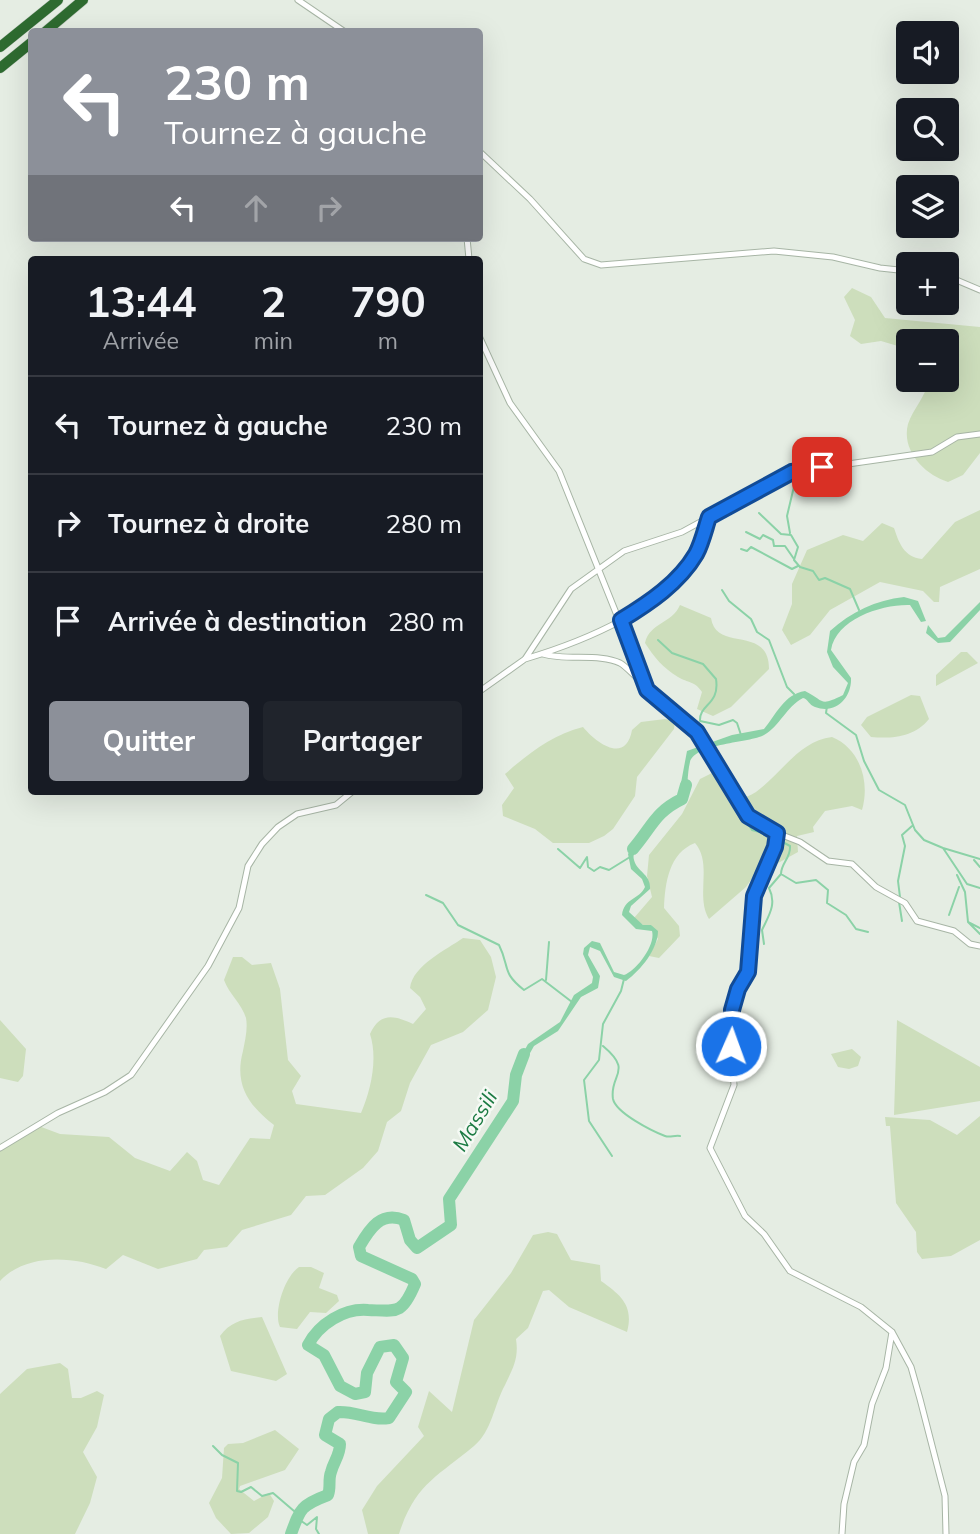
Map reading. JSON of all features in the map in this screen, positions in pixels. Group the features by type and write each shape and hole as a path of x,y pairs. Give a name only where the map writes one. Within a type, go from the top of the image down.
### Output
{"highway":[{"path":"0,47 58,0"},
{"path":"50,28 83,0"},
{"path":"0,68 28,46"}],"street":[{"path":"298,0 339,28"},
{"path":"483,155 530,199 584,259 592,263 601,265 774,251 833,257 896,269"},
{"path":"959,281 980,290"},
{"path":"483,344 510,403 559,471 621,620 643,683"},
{"path":"525,659 571,589 599,566 624,551 655,542 709,517 792,472 932,452 957,437 980,434"},
{"path":"483,689 525,659 543,654 621,620 649,603 698,552 709,517"},
{"path":"543,654 558,659 603,659 619,663 643,683 658,701 697,732 748,816 777,833 800,842 828,861 852,864 877,887 905,902 917,921 954,931 970,944 980,946"},
{"path":"0,1148 58,1113 105,1092 131,1075 208,965 239,908 248,866 262,844 278,827 297,814 336,805 348,795"},
{"path":"777,833 775,847 754,896 748,972 738,989 732,1010 730,1029 734,1085 710,1148 745,1216 764,1234 790,1271 861,1307 892,1332 911,1367 920,1399 944,1496 946,1534"},
{"path":"842,1534 844,1504 854,1461 867,1435 872,1404 886,1368 892,1332"}],"shaded area":[{"path":"852,288 871,297 885,318 980,327 980,453 963,475 948,482 931,474 917,461 908,443 907,434 910,418 925,392 959,392 959,329 896,329 896,345 881,341 861,344 850,336 855,320 844,297"},
{"path":"980,510 980,569 940,587 939,602 934,602 923,591 880,582 830,610 810,635 791,645 782,630 792,604 792,584 807,550 843,535 863,541 882,523 894,528 900,544 907,552 922,559 955,522"},
{"path":"904,597 918,601 926,621 921,622 910,605 887,607 851,622 835,639 831,650 851,678 849,692 841,703 830,709 823,709 813,706 803,698 764,735 702,751 690,762 685,800 681,802 678,799 687,751 732,735 764,729 781,706 798,693 805,691 826,702 843,695 848,683 833,667 827,652 830,631 864,608"},
{"path":"980,602 980,610 950,642 938,643 926,633 928,625 938,638 945,637"},
{"path":"680,605 711,618 715,628 722,634 752,642 761,647 767,655 769,669 731,707 713,716 697,709 702,692 699,688 668,670 655,658 645,643 651,631 672,616"},
{"path":"961,652 967,652 978,663 936,686 936,675"},
{"path":"911,695 920,696 929,719 917,730 895,737 871,737 861,725 867,717"},
{"path":"665,719 675,721 674,729 637,777 635,796 613,829 604,836 589,843 553,843 535,829 503,816 502,805 514,788 505,774 541,746 583,727 603,744 618,748 624,746 632,730 641,722"},
{"path":"832,737 850,750 861,768 865,789 862,810 852,806 825,811 813,827 814,832 797,836 798,852 753,877 746,887 709,919 703,900 703,860 695,843 686,848 679,854 670,870 664,908 679,926 680,936 659,958 649,956 658,939 651,925 643,925 634,918 652,897 647,876 649,855 682,814 700,779 714,772 723,780 726,790 735,801 756,792 800,751"},
{"path":"642,834 634,860 646,876 650,889 631,906 629,912 643,925 651,925 658,931 652,952 626,981 614,977 600,951 590,947 588,955 600,976 598,988 581,997 558,1031 534,1046 521,1069 515,1068 528,1044 560,1022 574,995 592,983 593,977 583,954 584,948 592,941 600,943 614,972 624,975 634,968 648,950 652,931 636,929 622,915 626,905 645,887 642,879 631,869 628,854"},
{"path":"463,938 480,940 491,957 496,977 488,1010 463,1032 431,1045 410,1083 401,1111 387,1122 378,1151 363,1168 325,1195 306,1196 291,1215 242,1230 227,1247 204,1250 197,1259 158,1269 123,1255 106,1269 79,1261 36,1261 23,1265 0,1281 0,1148 36,1125 60,1134 109,1137 135,1158 170,1171 187,1152 197,1161 203,1180 219,1185 250,1138 270,1139 274,1125 257,1110 242,1084 240,1074 246,1018 224,980 233,957 242,957 252,965 271,963 280,989 288,1060 301,1076 292,1091 296,1104 361,1113 372,1074 370,1034 374,1027 388,1017 413,1024 426,1009 420,997 410,988 412,980 431,959"},
{"path":"0,1020 26,1049 23,1076 18,1082 0,1078"},
{"path":"897,1020 980,1067 980,1101 894,1115"},
{"path":"852,1049 861,1057 858,1066 849,1069 838,1067 831,1054"},
{"path":"980,1116 980,1240 951,1256 922,1259 917,1252 916,1232 896,1203 890,1126 886,1126 885,1117 930,1120 957,1135"},
{"path":"548,1232 557,1234 571,1260 600,1265 601,1281 620,1296 627,1308 627,1332 569,1307 549,1290 543,1291 528,1328 516,1339 517,1352 513,1368 480,1440 420,1492 405,1517 399,1534 368,1534 362,1510 377,1486 424,1436 418,1427 429,1391 452,1412 474,1320 511,1273 533,1235"},
{"path":"299,1267 311,1267 324,1273 319,1288 337,1295 339,1301 326,1313 310,1312 297,1329 280,1327 279,1304 289,1278"},
{"path":"262,1317 287,1374 276,1381 231,1371 220,1336 238,1322"},
{"path":"60,1363 68,1369 72,1398 81,1398 97,1391 104,1395 97,1427 83,1452 97,1477 90,1503 75,1534 0,1534 0,1394 27,1369"},
{"path":"275,1430 299,1449 285,1470 240,1486 239,1489 254,1501 269,1493 274,1501 268,1517 249,1533 231,1534 216,1518 209,1503 222,1478 224,1448 228,1444 243,1443"}],"waterway":[{"path":"790,533 787,516 796,478"},
{"path":"759,513 781,534 791,535 798,547 794,560 800,567 813,571 819,580 825,578 850,589 859,610"},
{"path":"746,532 760,539 763,535 773,540 774,546 785,546 794,559"},
{"path":"741,549 747,551 751,547 792,569 798,566"},
{"path":"722,590 729,601 751,619 757,632 769,640 787,687 794,694"},
{"path":"658,640 672,653 703,664 716,679 715,694 703,711 700,721 719,725 733,720 737,723 741,735"},
{"path":"827,706 826,713 856,735 864,761 879,790 905,805 915,830 924,840 943,848 967,884 980,888"},
{"path":"702,754 723,780 726,790 752,830 775,836"},
{"name":"Massili","path":"633,849 660,815 682,799 686,785"},
{"path":"900,897 898,881 905,846 902,835 912,826"},
{"path":"779,840 790,846 781,874 796,883 816,880 828,890 827,903 846,915 856,929 868,932"},
{"path":"943,848 980,859"},
{"path":"558,849 580,868 587,857 588,867 594,871 600,867 609,870 630,857"},
{"path":"974,860 980,867"},
{"path":"764,944 762,930 772,904 769,888 781,874"},
{"path":"957,875 965,892 968,922 980,934"},
{"path":"949,915 959,887"},
{"path":"426,895 443,903 458,925 499,945 509,974 524,990 542,979 572,1002"},
{"path":"899,902 902,921"},
{"path":"968,922 980,928"},
{"path":"546,980 549,942"},
{"path":"612,1156 589,1121 584,1080 599,1060 603,1024 621,991 624,979"},
{"path":"603,1046 619,1068 613,1099 621,1110 635,1121 667,1137 680,1136"},
{"name":"Massili","path":"291,1534 303,1509 328,1495 330,1475 340,1444 325,1435 329,1419 338,1412 389,1418 406,1392 396,1382 403,1358 394,1345 380,1347 367,1373 365,1392 355,1394 340,1386 324,1355 308,1345 325,1324 341,1315 359,1310 398,1309 406,1301 415,1284 412,1279 361,1256 359,1247 377,1223 389,1218 404,1220 410,1240 417,1248 451,1225 449,1199 513,1101 516,1075 524,1054"},
{"path":"213,1446 222,1455 238,1463 237,1491 251,1487 262,1496 273,1493 294,1511 299,1510"},
{"path":"297,1518 307,1525 317,1517 316,1529 319,1534"}],"route":[{"path":"731,1046 732,1010 738,989 748,972 749,929 754,896 775,847 777,833 748,816 716,759 697,732 647,690 621,620 649,603 688,565 698,552 709,517 792,472 822,467"}]}
